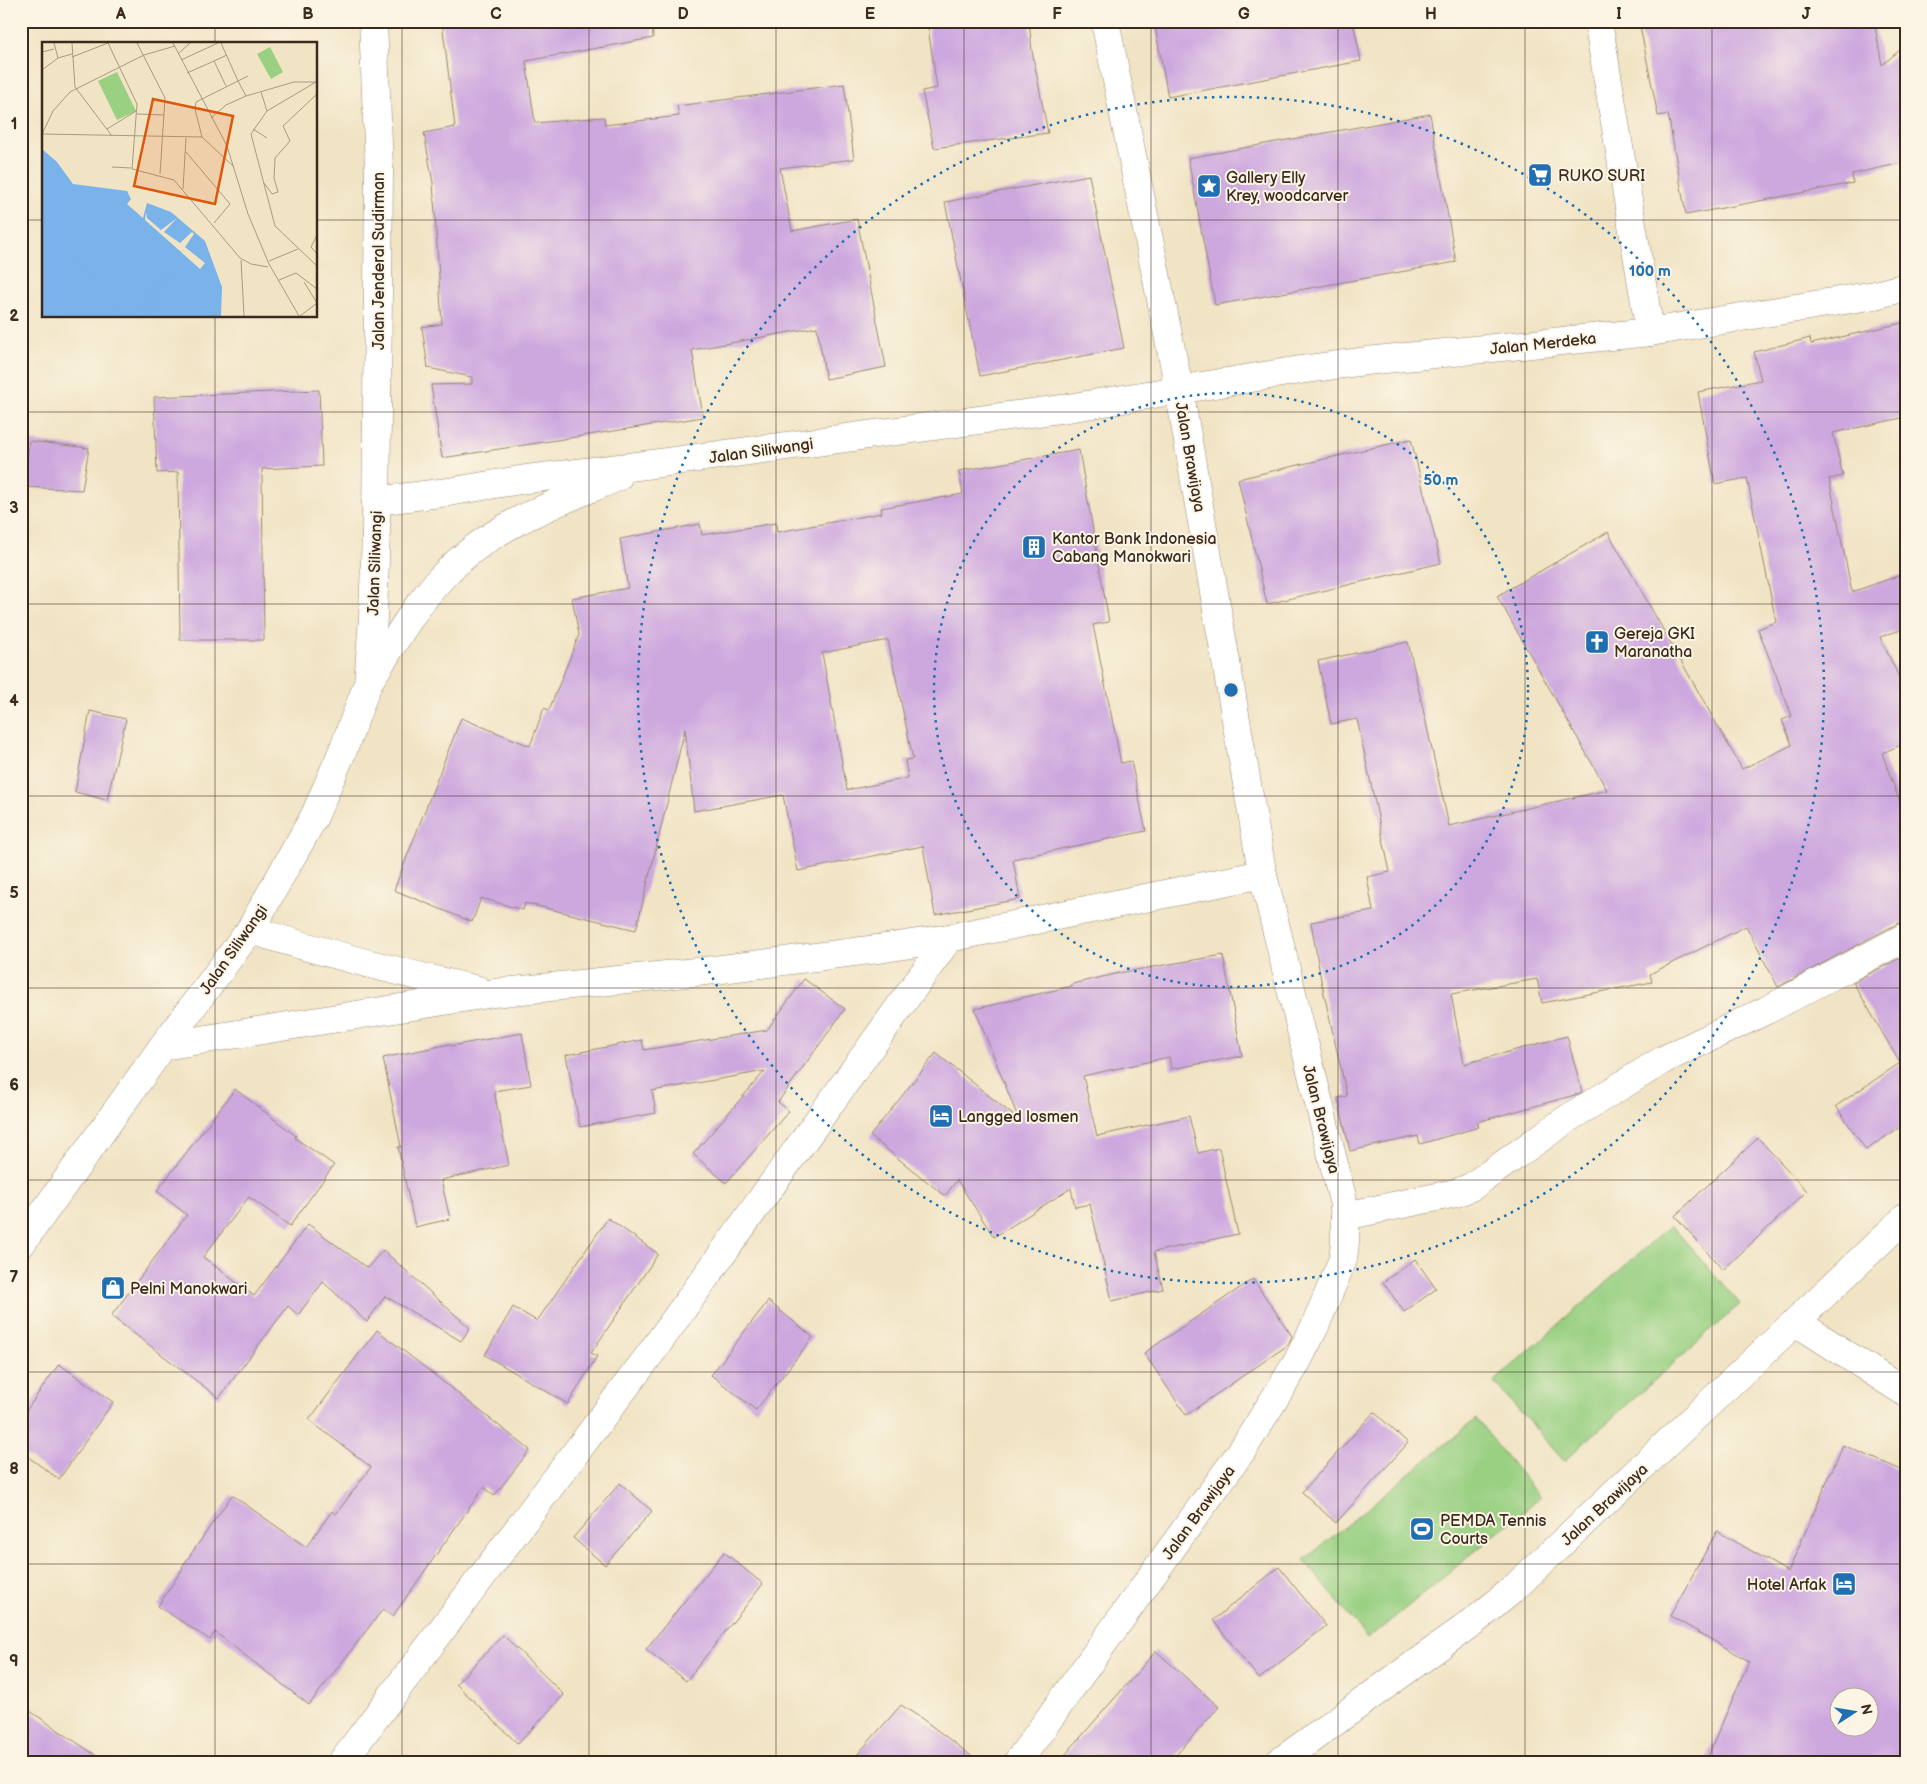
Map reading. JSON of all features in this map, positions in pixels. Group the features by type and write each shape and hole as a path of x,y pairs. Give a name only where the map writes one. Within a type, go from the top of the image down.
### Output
{"main road":[{"name":"Jalan Jenderal Sudirman","path":"374,21 379,168 376,501"},
{"name":"Jalan Brawijaya","path":"1017,1763 1243,1449 1296,1364 1315,1326 1343,1259 1345,1242 1345,1216 1263,874 1179,389 1105,21"},
{"path":"1598,21 1650,332"},
{"name":"Jalan Merdeka","path":"1179,389 1366,361 1650,332 1875,295 1906,287"},
{"name":"Jalan Siliwangi","path":"21,1244 163,1046 250,930 314,817 343,750 368,683 373,618 376,501 448,492 526,479 645,465 1068,408 1179,389"},
{"path":"368,683 420,604 444,575 485,540 516,521 645,465"},
{"path":"163,1046 494,994 714,970 949,938 1263,874"},
{"path":"250,930 345,958 494,994"},
{"path":"1345,1216 1456,1193 1471,1187 1570,1117 1663,1060 1767,1010 1906,937"},
{"path":"340,1763 651,1353 949,938"},
{"name":"Jalan Brawijaya","path":"1278,1763 1477,1619 1511,1591 1906,1217"},
{"path":"1796,1322 1906,1393"}],"green space":[{"path":"1671,1225 1740,1304 1564,1461 1494,1382"},
{"name":"PEMDA Tennis Courts","path":"1476,1419 1540,1498 1368,1639 1304,1560"}],"building":[{"path":"442,21 652,21 653,38 526,61 535,123 604,117 605,125 679,116 677,106 844,84 854,159 780,168 792,231 857,219 886,367 826,379 817,327 692,350 703,417 442,458 431,385 472,384 472,377 428,368 422,327 442,324 433,183 424,133 455,127"},
{"path":"927,21 1029,21 1032,51 1048,133 934,148 922,91 937,88"},
{"path":"1154,21 1353,21 1361,61 1168,97"},
{"path":"1639,21 1874,21 1882,65 1906,45 1906,162 1852,174 1853,183 1686,215 1668,114 1658,116"},
{"path":"1430,114 1456,262 1215,305 1188,158"},
{"path":"1089,175 1124,348 980,376 945,202"},
{"path":"1902,323 1906,340 1906,417 1833,433 1843,476 1829,479 1852,592 1906,573 1906,628 1880,637 1906,692 1906,743 1882,753 1906,819 1906,922 1899,923 1778,987 1746,926 1650,974 1652,982 1542,1003 1537,979 1451,994 1464,1064 1567,1036 1582,1092 1477,1122 1479,1127 1420,1144 1418,1136 1350,1151 1338,1098 1347,1096 1321,980 1311,922 1373,911 1367,877 1390,872 1357,719 1331,724 1318,661 1408,642 1449,826 1607,790 1497,596 1608,532 1742,769 1792,745 1782,720 1792,716 1758,629 1776,622 1747,478 1715,484 1698,392 1761,380 1754,352 1810,338 1811,344"},
{"path":"319,390 322,466 262,469 264,640 180,640 178,472 157,473 154,397"},
{"path":"1411,439 1441,563 1267,604 1238,479"},
{"path":"29,441 89,448 82,490 24,487"},
{"path":"1079,450 1109,622 1093,625 1121,763 1131,761 1146,831 1013,859 1020,899 935,915 923,846 798,871 783,795 694,811 685,729 636,930 525,903 523,910 481,898 472,922 394,890 461,718 530,746 544,708 549,710 579,635 572,598 628,588 620,539 700,524 702,535 776,523 777,532 882,513 881,508 963,494 959,471","holes":["888,640 913,759 905,760 908,778 847,790 822,653"]},
{"path":"90,711 126,719 107,800 75,792"},
{"path":"1223,955 1242,1056 1171,1069 1169,1057 1083,1076 1097,1136 1189,1116 1198,1153 1219,1148 1238,1234 1154,1252 1163,1289 1112,1301 1090,1204 1075,1207 1071,1188 994,1237 957,1180 945,1196 870,1136 936,1053 1019,1120 975,1009 1124,972"},
{"path":"1906,955 1906,1123 1866,1150 1836,1106 1900,1063 1853,982"},
{"path":"804,979 845,1009 778,1102 789,1111 726,1183 693,1154 765,1071 652,1091 656,1113 580,1127 566,1055 642,1040 644,1050 767,1030"},
{"path":"522,1033 531,1085 494,1091 509,1165 441,1180 450,1219 415,1227 398,1147 401,1147 383,1058 450,1044 451,1046"},
{"path":"235,1089 296,1136 295,1138 334,1165 290,1226 249,1197 203,1257 254,1296 308,1224 367,1268 383,1250 470,1328 461,1341 385,1296 367,1322 323,1282 298,1315 288,1306 219,1398 111,1316 187,1215 157,1191"},
{"path":"1758,1138 1807,1191 1723,1270 1675,1216"},
{"path":"608,1218 658,1254 591,1353 597,1356 568,1404 485,1355 513,1307 537,1321"},
{"path":"1415,1259 1436,1289 1404,1312 1383,1282"},
{"path":"1253,1279 1292,1336 1288,1345 1186,1415 1144,1353"},
{"path":"768,1301 813,1337 756,1410 711,1375"},
{"path":"377,1330 530,1450 494,1496 484,1487 393,1616 383,1609 309,1705 215,1632 210,1640 158,1606 182,1567 232,1495 306,1547 332,1511 336,1514 371,1467 309,1420"},
{"path":"59,1364 113,1402 59,1479 21,1452 21,1418"},
{"path":"1374,1412 1408,1443 1336,1523 1302,1492"},
{"name":"Hotel Arfak","path":"1843,1445 1906,1472 1906,1763 1705,1763 1749,1661 1670,1616 1717,1531 1788,1572"},
{"path":"620,1483 652,1511 605,1565 573,1538"},
{"path":"724,1552 763,1584 686,1681 646,1649"},
{"path":"1279,1567 1326,1626 1259,1679 1213,1620"},
{"path":"503,1635 564,1695 518,1744 456,1684"},
{"path":"1156,1651 1219,1707 1169,1763 1058,1763"},
{"path":"21,1705 107,1763 21,1763"},
{"path":"901,1705 921,1718 981,1763 850,1763"}],"place":[{"name":"RUKO SURI","path":"1540,175"},
{"name":"Gallery Elly Krey, woodcarver","path":"1209,186"},
{"name":"Kantor Bank Indonesia Cabang Manokwari","path":"1034,547"},
{"name":"Gereja GKI Maranatha","path":"1597,642"},
{"name":"Langged losmen","path":"941,1116"},
{"name":"Pelni Manokwari","path":"113,1288"},
{"name":"PEMDA Tennis Courts","path":"1422,1529"},
{"name":"Hotel Arfak","path":"1844,1584"}]}
